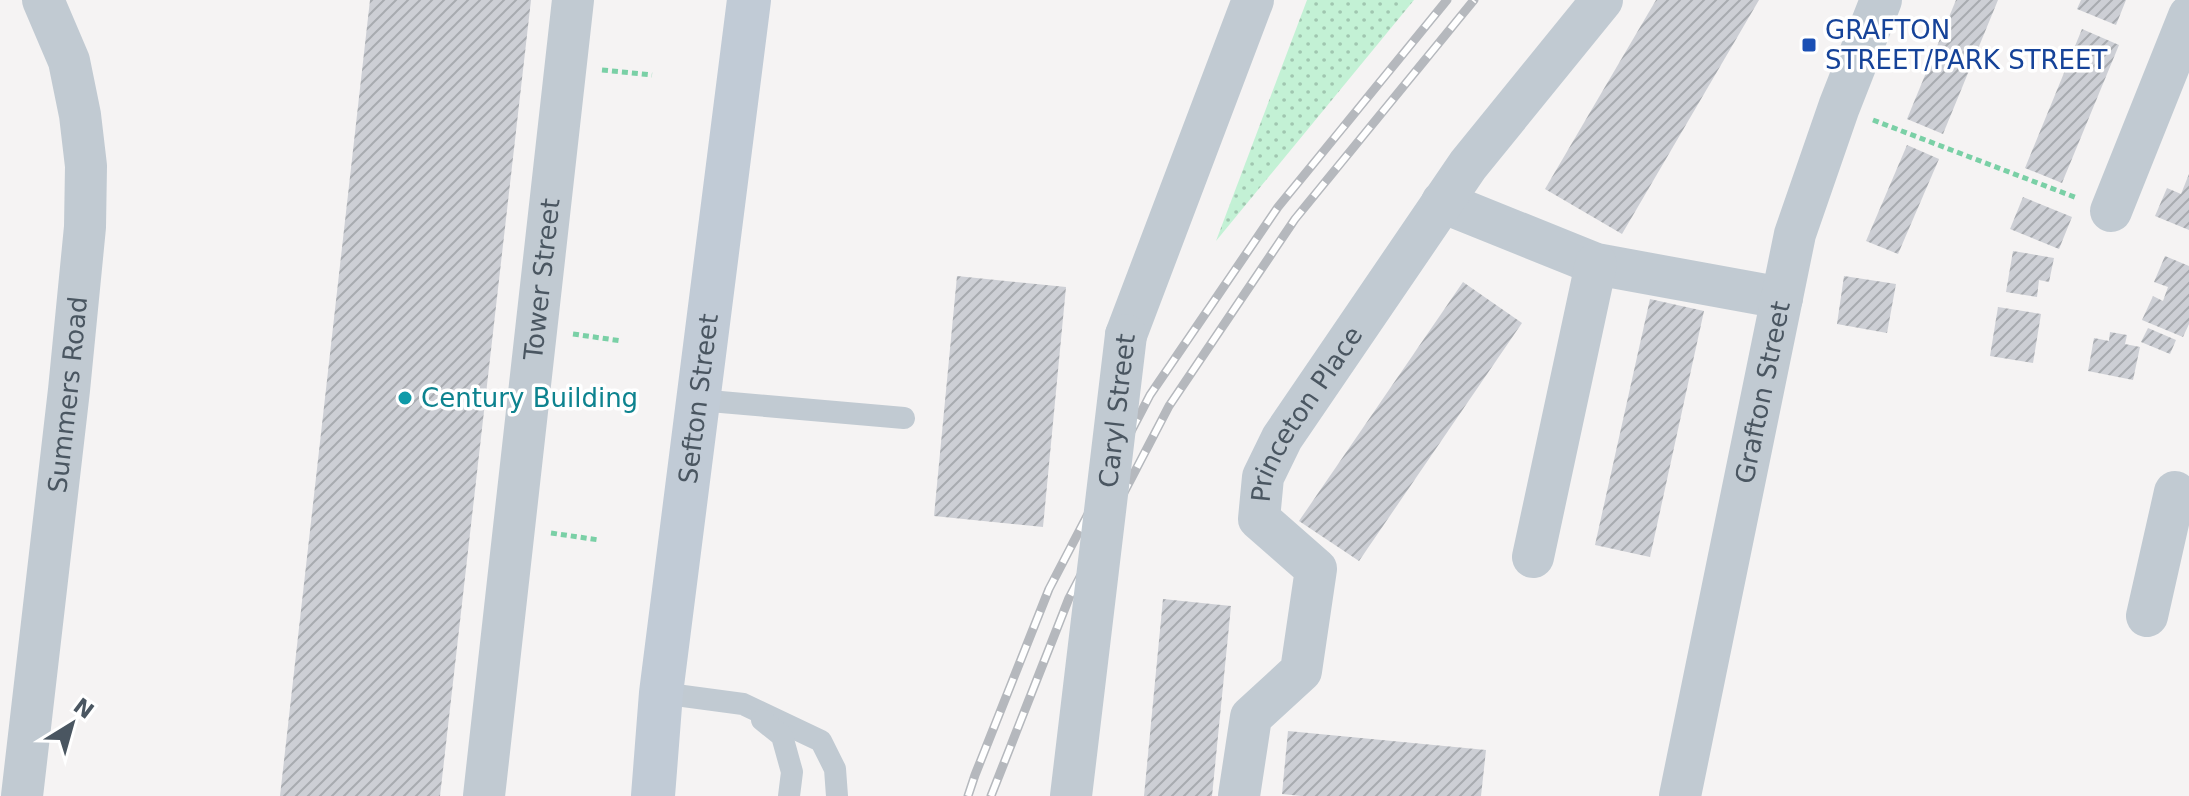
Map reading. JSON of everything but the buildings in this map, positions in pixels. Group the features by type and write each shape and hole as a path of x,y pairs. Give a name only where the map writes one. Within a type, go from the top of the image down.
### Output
{"street":[{"name":"Summers Road","path":"22,796 85,227 86,166 80,115 69,61 43,0"},
{"name":"Tower Street","path":"484,796 573,0"},
{"name":"Sefton Street","path":"653,796 661,693 749,0"},
{"name":"Caryl Street","path":"1071,796 1126,335 1253,0"},
{"name":"Princeton Place","path":"1239,796 1251,717 1301,671 1316,569 1259,519 1263,477 1282,438 1468,165 1602,0"},
{"name":"Grafton Street","path":"1680,796 1795,234 1839,107 1881,0"},
{"path":"2111,211 2189,16"},
{"path":"1442,202 1596,264 1782,298"},
{"path":"1533,557 1596,264"},
{"path":"2147,616 2177,543 2175,492"}],"lane":[{"path":"698,400 904,418"},
{"path":"661,693 743,704 821,741 835,769 837,796"},
{"path":"743,704 782,736 792,772 789,796"}],"path":[{"path":"614,71 652,75"},
{"path":"1839,107 2111,211"},
{"path":"581,336 622,341"},
{"path":"556,534 599,540"}],"green space":[{"path":"1307,0 1414,0 1216,241"}],"railway":[{"path":"968,796 1049,589 1150,395 1278,207 1447,0"},
{"path":"991,796 1069,598 1169,406 1295,219 1474,0"}],"place":[{"name":"GRAFTON STREET/PARK STREET","path":"1809,45"},
{"name":"Century Building","path":"405,398"}]}
